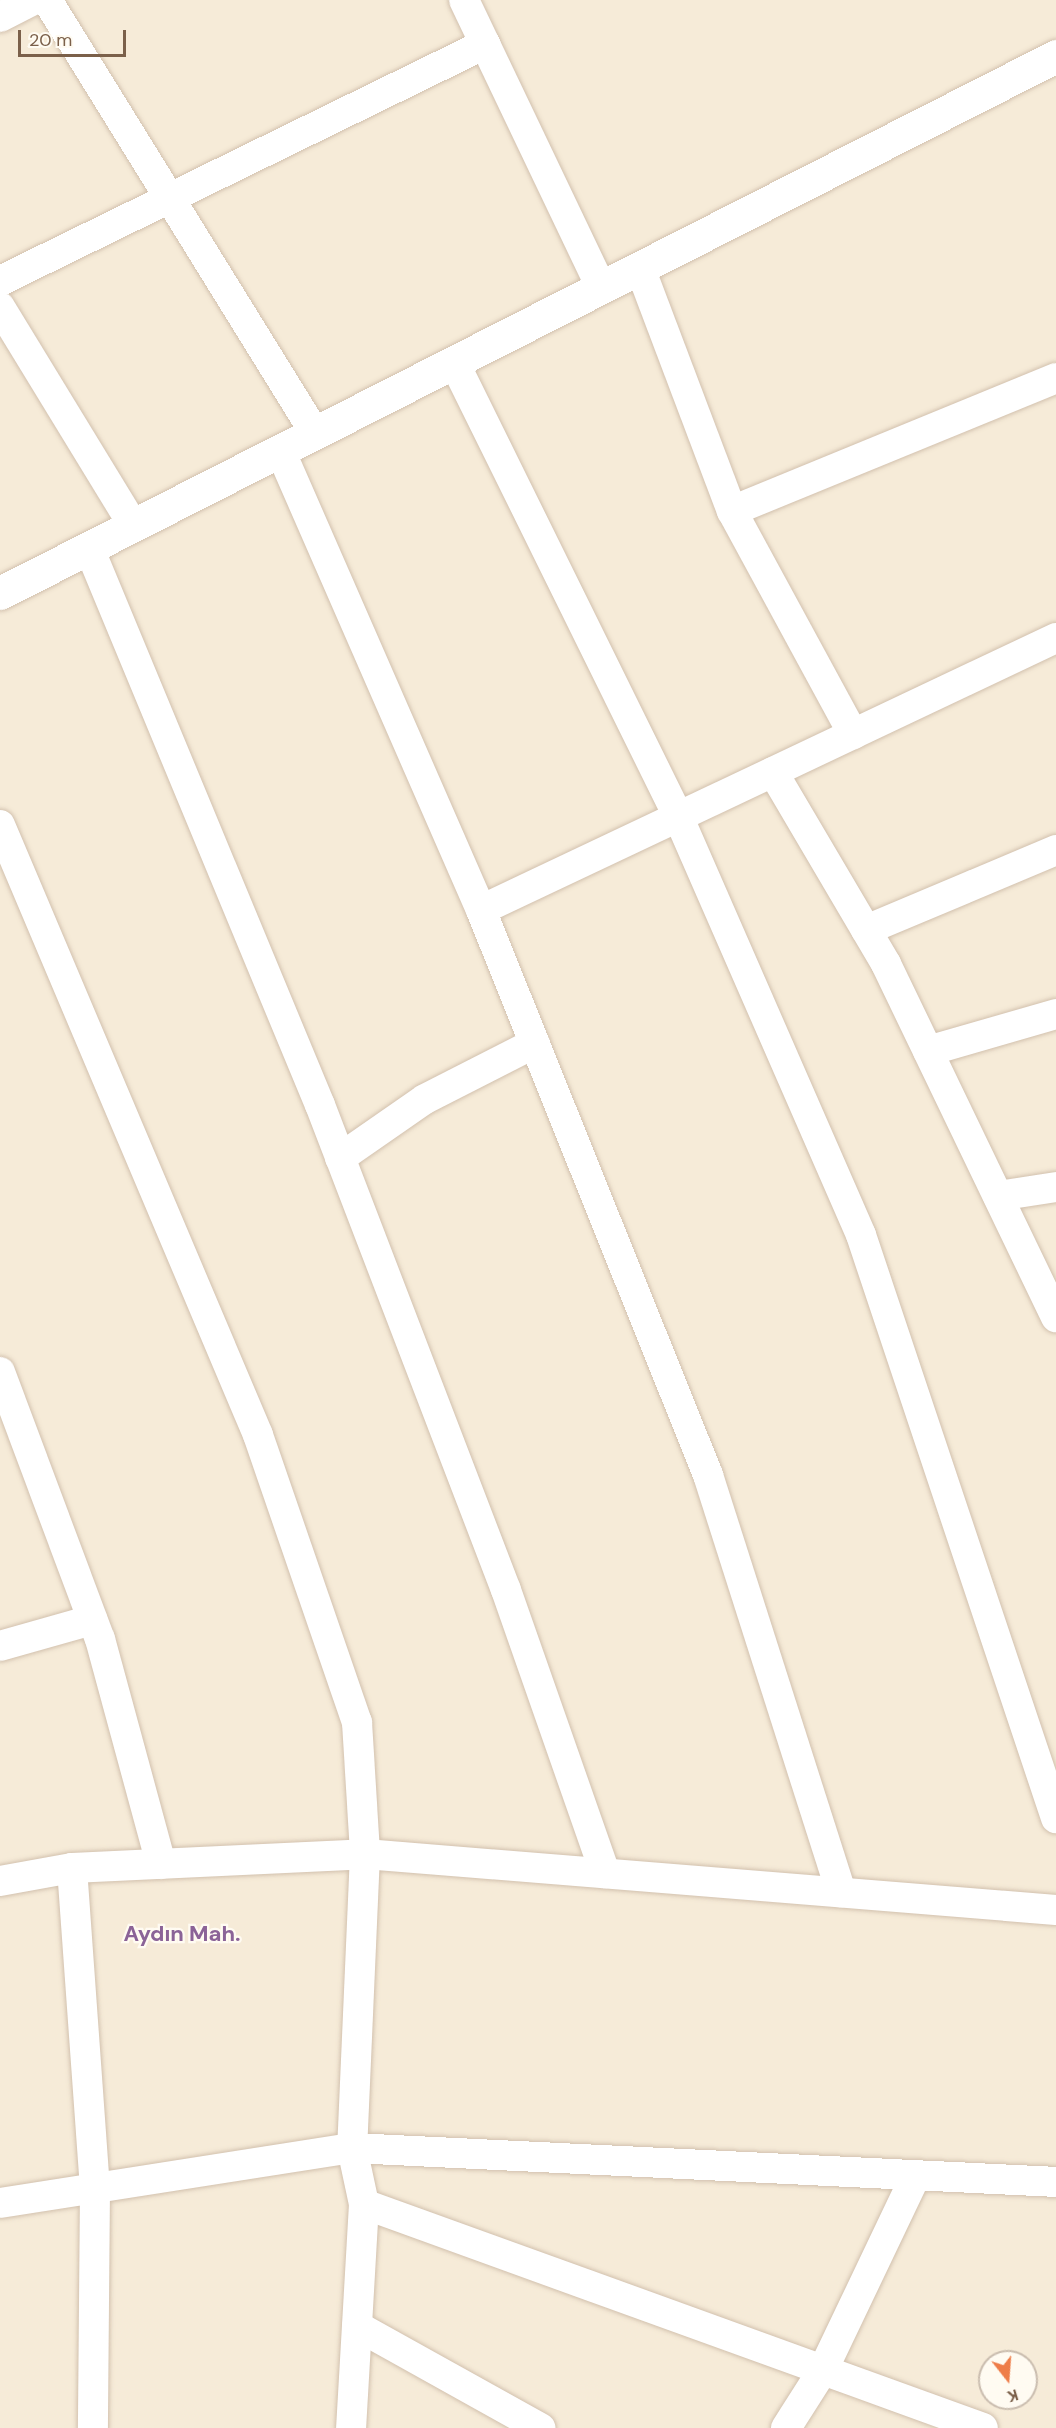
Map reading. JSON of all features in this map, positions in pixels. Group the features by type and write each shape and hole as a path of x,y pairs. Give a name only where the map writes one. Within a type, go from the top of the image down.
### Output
{"street":[{"path":"0,17 34,0"},
{"path":"47,0 315,433"},
{"path":"464,0 601,287"},
{"path":"0,281 485,44"},
{"path":"0,593 1056,56"},
{"path":"640,268 732,511 853,734"},
{"path":"0,307 133,525"},
{"path":"454,362 678,816 861,1235 1056,1818"},
{"path":"732,511 1056,378"},
{"path":"280,450 481,910 708,1475 841,1892"},
{"path":"89,548 340,1158 506,1590 605,1873"},
{"path":"481,910 1056,638"},
{"path":"773,772 866,930 928,1051 1056,1317"},
{"path":"0,825 258,1435 357,1722 365,1854 352,2148 364,2204 351,2428"},
{"path":"866,930 1056,850"},
{"path":"928,1051 1056,1014"},
{"path":"340,1158 425,1099 535,1043"},
{"path":"998,1196 1056,1187"},
{"path":"0,1372 92,1620 161,1864"},
{"path":"0,1646 92,1620"},
{"path":"0,1881 72,1868 365,1854 1056,1910"},
{"path":"72,1868 95,2188 93,2428"},
{"path":"0,2203 352,2148 1056,2182"},
{"path":"786,2428 823,2370 916,2175"},
{"path":"364,2204 983,2428"},
{"path":"357,2326 540,2428"}],"shaded area":[{"path":"0,0 1056,0 1056,2428 0,2428"}],"district":[{"name":"Aydın Mah.","path":"182,1934"}]}
